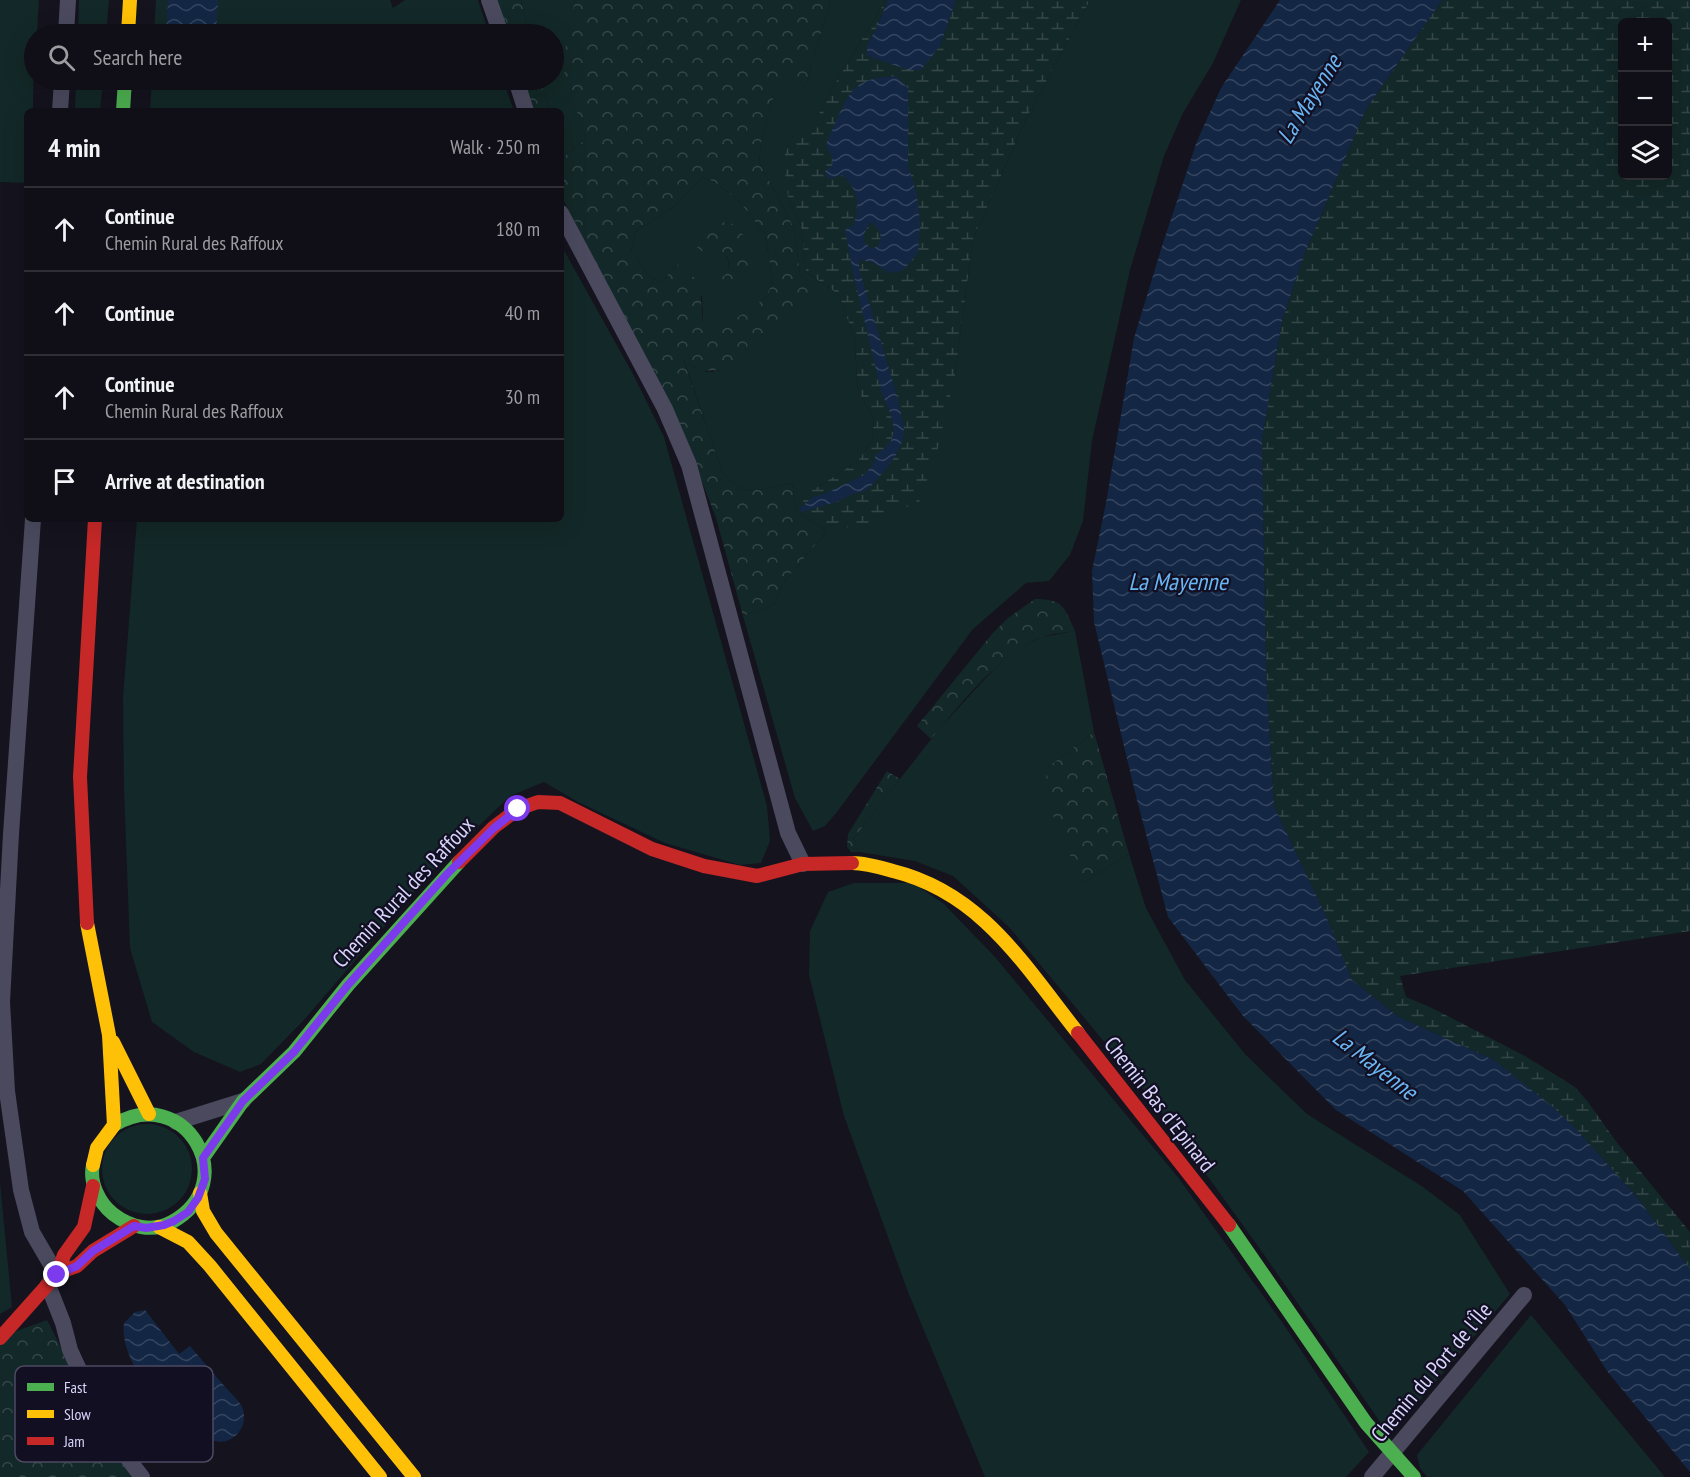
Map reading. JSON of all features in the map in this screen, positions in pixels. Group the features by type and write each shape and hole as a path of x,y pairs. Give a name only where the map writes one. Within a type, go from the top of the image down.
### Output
{"street":[{"path":"67,24 68,0"},
{"path":"129,24 130,0"},
{"path":"489,0 497,24"},
{"path":"60,108 61,90"},
{"path":"123,108 124,90"},
{"path":"519,90 525,108"},
{"path":"564,219 665,409 689,465 788,833 803,864"},
{"path":"33,522 10,834 2,1002 6,1091 21,1190 32,1232 54,1278 70,1350 77,1366"},
{"path":"94,522 80,777 86,916 110,1035 114,1125"},
{"name":"Chemin Rural des Raffoux","path":"203,1158 243,1101 294,1052 348,985 448,873 494,828 518,809 538,802 560,803 652,849 704,866 757,876 803,864"},
{"name":"Chemin Bas d'Epinard","path":"803,864 862,863 914,876 956,897 997,931 1230,1226 1366,1423 1392,1455 1414,1477"},
{"path":"110,1035 149,1114"},
{"name":"Chemin Rural des Raffoux","path":"176,1122 243,1101"},
{"path":"0,1338 54,1278 64,1255 84,1227 93,1186 91,1169 94,1153 102,1137 114,1125 130,1116 149,1114 166,1116 193,1136 201,1149 205,1179 200,1193 184,1215 159,1227 134,1226 112,1215 100,1202 93,1186"},
{"path":"200,1193 203,1211 216,1233 414,1477"},
{"path":"54,1278 77,1266 93,1251 134,1226"},
{"path":"159,1227 188,1242 210,1266 380,1477"},
{"name":"Chemin du Port de l'Île","path":"1372,1477 1524,1295"},
{"path":"131,1462 142,1477"}],"green space":[{"path":"0,0 39,0 38,24 24,24 24,90 33,90 33,108 24,108 24,183 0,182"},
{"path":"79,0 109,0 107,24 78,24"},
{"path":"156,0 390,0 393,8 405,0 478,0 486,24 155,24"},
{"path":"494,0 521,0 527,24 502,24"},
{"path":"521,0 575,0 572,34 573,70 586,139 565,156 564,108 549,108 543,90 564,90 564,24 527,24"},
{"path":"575,0 831,0 805,87 778,80 762,138 759,162 794,228 800,275 816,286 784,326 751,356 726,370 701,371 684,361 723,474 744,491 792,483 798,513 827,531 782,584 775,604 743,616 716,518 681,427 564,201 564,153 565,156 586,139 564,71 564,55","holes":["702,177 713,181 738,200 765,234 773,283 764,299 716,332 703,322 701,295 693,276 677,264 661,283 648,275 631,250 635,232 675,206"]},
{"path":"831,0 886,0 836,82 812,128 792,137 788,197 801,226 806,272 838,294 854,336 858,390 874,420 872,441 857,462 811,491 800,513 955,375 973,239 1027,117 1090,0 1241,0 1213,63 1183,113 1164,156 1130,270 1092,441 1083,521 1070,555 1049,581 1026,583 973,629 837,812 825,826 813,831 795,798 743,616 775,604 782,584 827,531 798,513 792,483 744,491 723,474 684,360 700,370 715,371 731,366 763,343 815,286 800,275 794,228 759,162 762,138 778,79 805,87"},
{"path":"888,0 876,29 867,45 940,46 956,0 1090,0 1027,117 973,239 955,375 936,456 919,502 858,527 829,528 800,513 797,509 811,491 857,462 872,441 874,420 858,390 854,336 838,294 806,272 801,226 788,197 785,154 792,137 812,127 836,82"},
{"path":"1442,0 1690,0 1690,931 1400,976 1406,997 1525,1056 1575,1087 1690,1232 1690,1269 1636,1196 1578,1131 1494,1060 1399,1017 1352,980 1326,916 1274,806 1266,674 1262,439 1282,321 1304,255 1366,109"},
{"path":"76,90 102,90 100,108 75,108"},
{"path":"151,90 507,90 513,108 150,108"},
{"path":"523,90 543,90 549,108 529,108"},
{"path":"702,177 713,181 738,200 765,234 773,283 764,299 716,333 703,322 702,297 677,264 661,283 648,275 631,250 635,232 675,206","holes":["716,222 729,223 742,233 725,290 728,259 721,252 711,250"]},
{"path":"716,222 730,223 740,230 751,255 747,271 725,290 716,288 717,280 727,272 728,258 716,252 701,251 695,245 701,230"},
{"path":"564,250 634,376 664,437 767,806 770,841 761,863 740,865 665,843 578,802 544,782 510,796 433,870 303,1021 261,1064 240,1072 194,1052 152,1022 130,948 123,698 137,522 564,522"},
{"path":"1035,599 1045,599 1062,606 1075,631 1043,637 1013,653 982,680 931,739 917,726 992,634 1008,618"},
{"path":"1075,631 1094,732 1047,768 1084,882 1129,854 1146,908 1185,980 1245,1054 1307,1114 1423,1187 1460,1215 1510,1294 1393,1432 1385,1429 1154,1102 1009,927 953,876 915,861 859,852 853,839 939,729 995,668 1018,648 1042,637"},
{"path":"1094,732 1129,854 1084,882 1057,827 1046,782 1047,768"},
{"path":"887,771 900,779 853,839 859,852 851,852 847,847 848,834"},
{"path":"854,883 913,883 944,904 995,957 1177,1176 1282,1322 1369,1452 1346,1477 985,1477 908,1292 844,1116 809,975 810,931 828,892"},
{"path":"147,1124 164,1128 179,1137 188,1152 192,1169 188,1186 179,1201 164,1210 147,1214 130,1210 115,1201 106,1186 102,1169 106,1152 115,1137 130,1128"},
{"path":"0,1182 12,1307 0,1314"},
{"path":"1531,1315 1665,1477 1427,1477 1420,1468 1417,1455"},
{"path":"47,1320 70,1366 15,1366 15,1462 124,1462 134,1477 0,1477 0,1337"}],"water":[{"path":"168,0 218,0 217,24 167,24"},
{"path":"888,0 956,0 940,46 921,70 909,70 867,56 867,45"},
{"name":"La Mayenne","path":"1280,0 1442,0 1366,109 1304,255 1282,321 1262,439 1266,674 1274,806 1326,916 1352,980 1399,1017 1494,1060 1553,1107 1578,1131 1636,1196 1690,1269 1690,1472 1607,1371 1565,1305 1463,1191 1336,1110 1243,1016 1168,917 1094,622 1092,571 1134,338 1163,243 1197,141 1221,88"},
{"path":"896,76 908,88 908,166 917,195 920,224 918,253 902,271 889,273 872,262 859,260 859,269 896,392 904,427 903,439 888,467 870,487 839,501 802,512 799,509 813,497 864,475 872,466 876,455 891,441 894,430 891,415 881,391 845,230 853,226 857,211 855,192 842,175 829,179 825,171 832,166 832,156 826,144 849,95 863,83 877,78","holes":["870,222 880,233 880,240 877,247 871,248 864,242 864,234"]},
{"path":"145,1310 179,1354 190,1346 207,1366 134,1366 125,1340 124,1323 135,1312"},
{"path":"213,1373 241,1405 244,1412 242,1426 235,1437 222,1442 213,1440"}],"traffic: fast":[{"path":"123,108 124,90"},
{"path":"203,1158 243,1101 294,1052 348,985 459,862"},
{"path":"93,1165 92,1178 99,1198 113,1214 134,1225 149,1228 164,1225 172,1222 193,1205 203,1184 204,1162 196,1142 182,1126 163,1116 140,1115 114,1125"},
{"path":"1229,1225 1366,1423 1414,1477"}],"traffic: slow":[{"path":"129,24 130,0"},
{"path":"852,863 878,867 924,881 952,896 976,914 1019,958 1078,1033"},
{"path":"87,923 109,1035 114,1125 97,1148 93,1165"},
{"path":"113,1042 149,1114"},
{"path":"200,1193 203,1211 216,1233 414,1477"},
{"path":"159,1227 188,1242 210,1266 380,1477"}],"traffic: jam":[{"path":"87,923 80,777 95,522"},
{"path":"459,862 494,827 518,809 538,802 560,803 652,849 704,866 757,876 803,864 852,863"},
{"path":"1078,1033 1229,1225"},
{"path":"58,1273 64,1255 84,1227 93,1186"},
{"path":"0,1338 58,1273 77,1266 93,1251 134,1226"}],"route":[{"path":"57,1275 77,1266 93,1251 134,1226 159,1227 188,1212 198,1198 205,1179 203,1158 243,1101 294,1052 348,985 448,873 494,828 518,809"}]}
